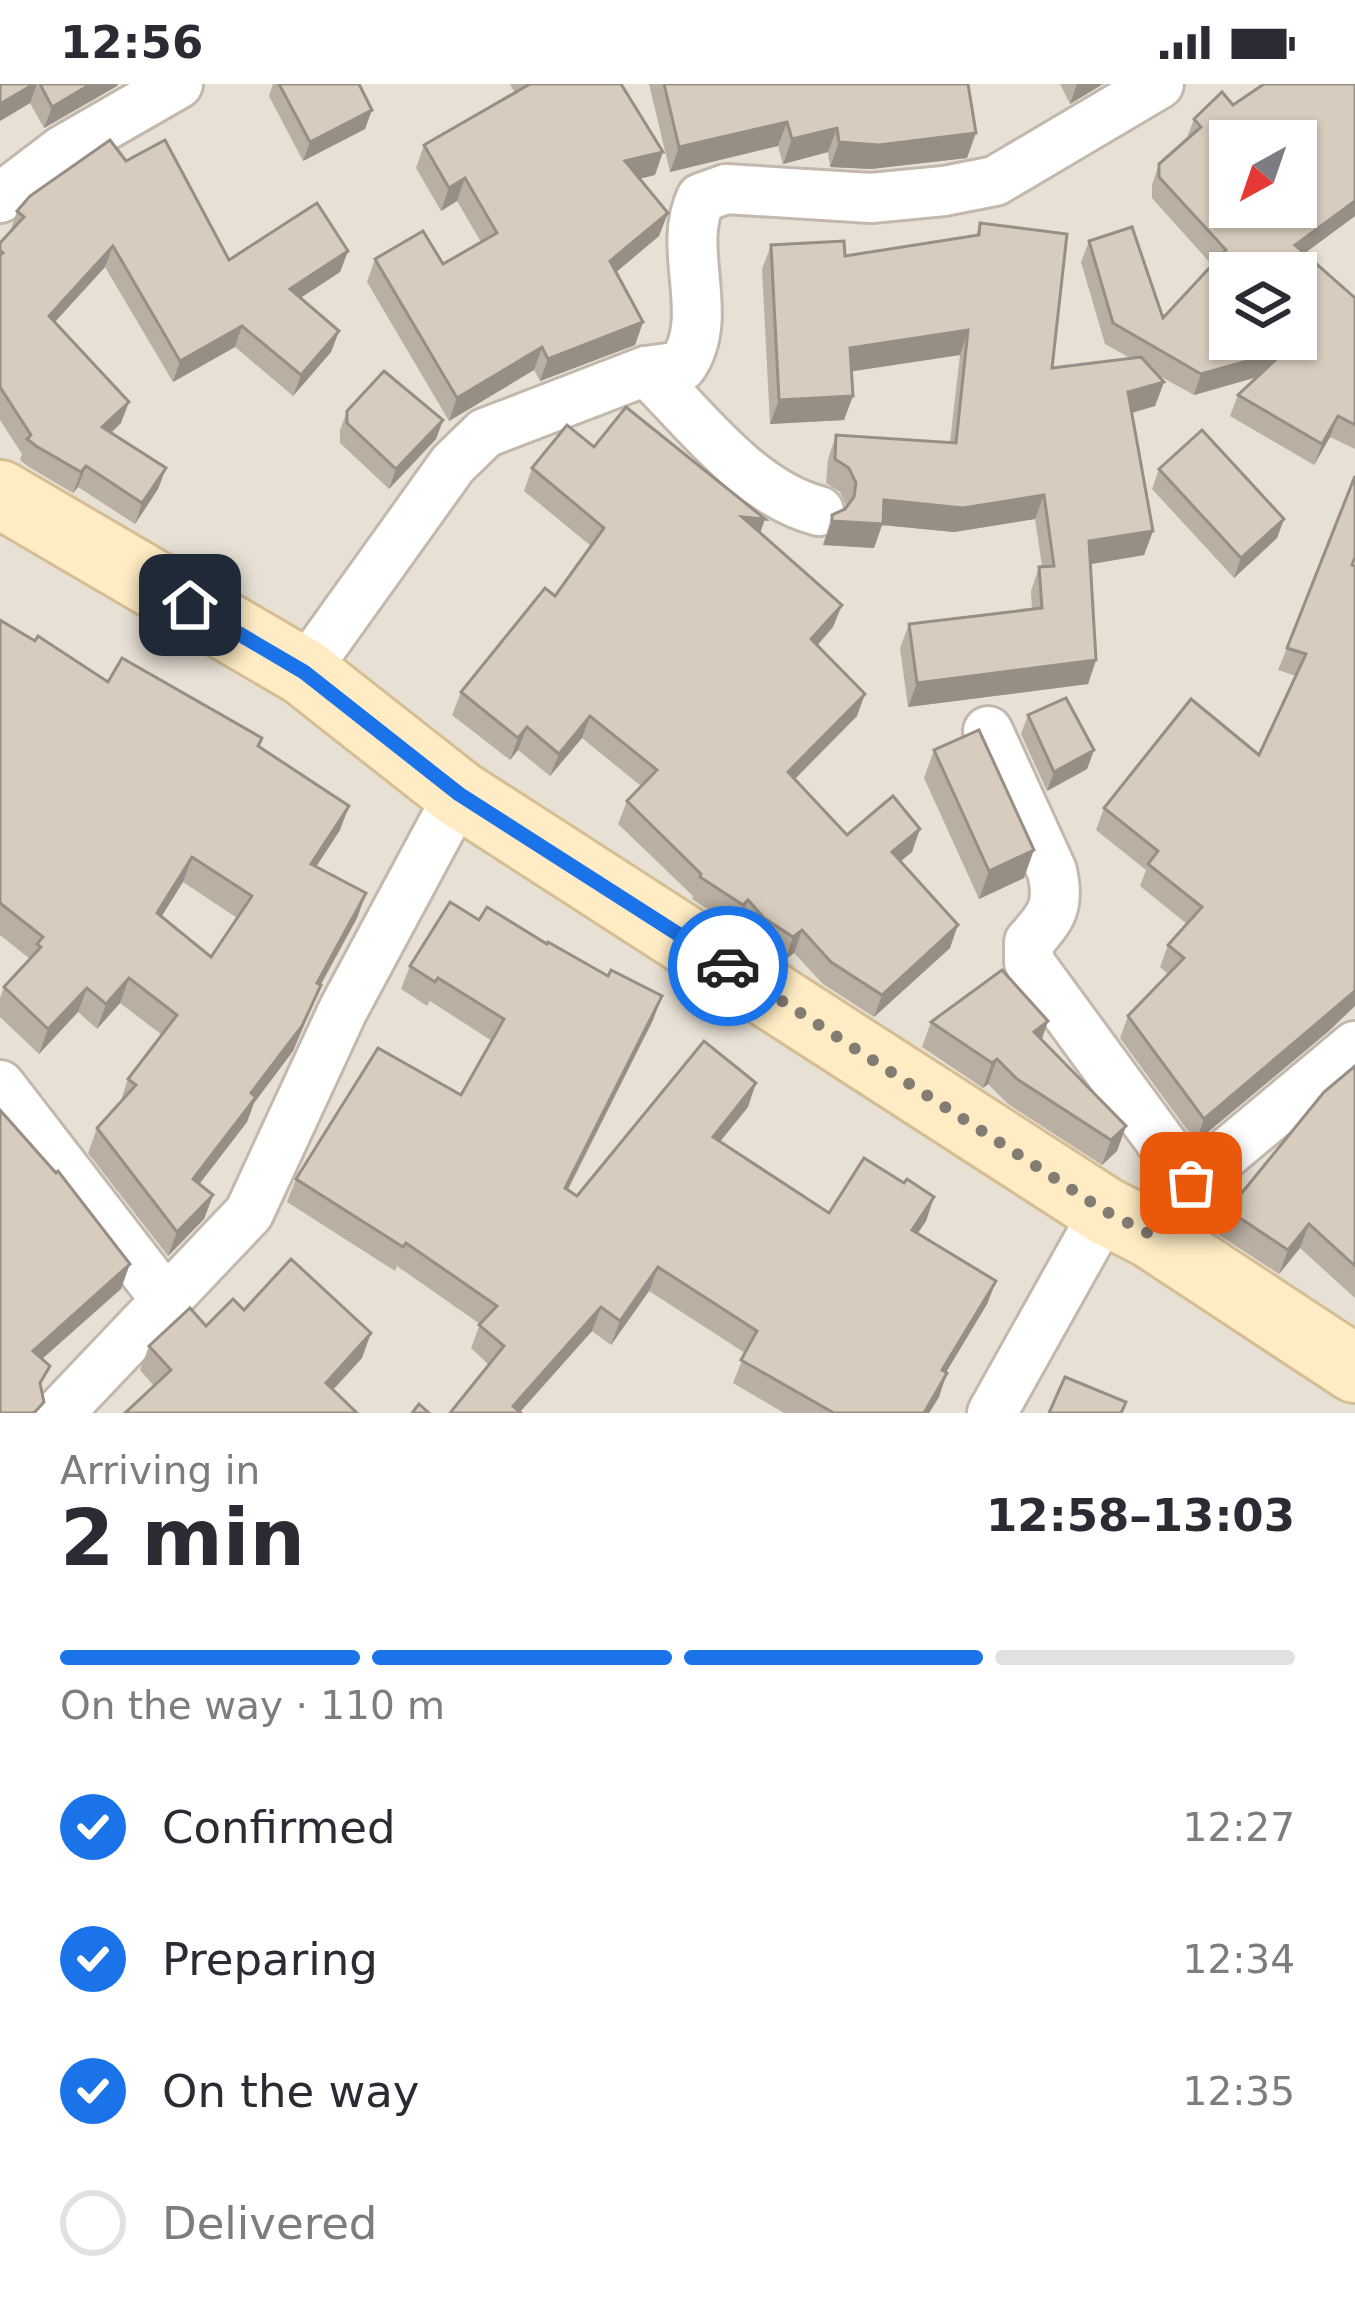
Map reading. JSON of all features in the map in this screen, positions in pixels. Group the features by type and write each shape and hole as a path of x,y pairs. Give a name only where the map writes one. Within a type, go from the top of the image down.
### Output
{"street":[{"path":"0,198 63,150 178,84"},
{"path":"304,672 453,464 485,433 646,370 682,366 696,346 695,209 701,198 712,191 872,198 995,181 1159,84"},
{"path":"646,370 747,470 791,504 820,511"},
{"path":"0,494 304,672 459,794 1355,1369"},
{"path":"988,730 1052,871 1057,894 1050,918 1030,942 1029,962 1191,1183"},
{"path":"59,1413 249,1213 343,1010 459,794"},
{"path":"992,1413 1128,1222 1191,1183 1355,1046"},
{"path":"0,1085 166,1300"}],"shaded area":[{"path":"0,84 1355,84 1355,1413 0,1413"}],"building":[{"path":"0,84 34,84 0,104"},
{"path":"40,84 91,84 52,107"},
{"path":"279,84 359,84 372,110 310,142"},
{"path":"530,84 621,84 663,152 625,161 668,213 610,261 643,322 548,359 542,347 457,398 375,259 423,231 443,264 497,233 465,178 449,188 424,145"},
{"path":"664,84 968,84 976,133 879,145 839,142 837,128 792,139 787,122 679,147"},
{"path":"1264,84 1355,84 1355,201 1295,245 1303,252 1224,252 1159,177 1159,164 1201,127 1194,119 1222,92 1233,105"},
{"path":"110,140 126,161 165,140 229,260 317,203 348,251 290,289 339,331 301,375 242,326 180,361 113,246 49,316 129,402 102,427 166,468 142,503 86,466 81,472 27,439 31,435 0,387 0,243 24,217 17,211 30,196"},
{"path":"980,223 1067,234 1052,368 1141,357 1164,382 1128,392 1153,531 1089,541 1096,660 917,683 909,624 1042,608 1039,567 1054,566 1044,495 963,508 884,500 883,524 832,521 832,515 854,497 856,483 849,468 835,459 836,435 956,443 968,330 850,348 853,396 779,400 771,245 844,241 845,256 979,235"},
{"path":"1132,227 1163,318 1209,268 1209,360 1251,360 1201,374 1113,323 1089,241"},
{"path":"1317,264 1355,298 1355,425 1338,416 1322,444 1238,395 1275,360 1317,360"},
{"path":"384,371 443,420 396,469 347,423 347,411"},
{"path":"626,407 765,519 742,517 842,605 811,639 865,694 788,772 847,835 893,796 920,829 892,852 958,925 882,995 831,962 802,930 793,937 764,918 748,900 743,905 700,877 627,801 657,770 590,716 559,754 527,727 518,738 461,692 545,588 555,596 604,528 532,468 567,425 594,447"},
{"path":"1202,430 1284,519 1241,558 1159,469"},
{"path":"1355,476 1355,991 1204,1119 1128,1016 1184,958 1168,945 1202,907 1148,864 1158,851 1104,808 1191,699 1259,755 1306,654 1287,648"},
{"path":"0,620 35,641 38,636 108,682 122,658 262,738 258,746 349,806 311,864 366,893 317,983 321,985 302,1026 251,1093 256,1097 193,1179 213,1195 177,1232 97,1128 136,1085 128,1079 177,1015 129,978 106,1004 87,988 48,1029 4,987 41,947 37,944 43,937 0,903","holes":["192,857 252,896 211,957 157,913"]},
{"path":"1066,698 1094,750 1054,772 1028,715"},
{"path":"979,730 1034,850 989,871 934,750"},
{"path":"450,902 479,920 487,907 608,976 611,970 662,996 565,1188 577,1196 704,1041 756,1083 713,1137 829,1213 864,1158 934,1197 912,1230 996,1281 942,1370 947,1373 924,1413 834,1413 741,1360 757,1331 658,1267 620,1321 601,1307 513,1406 521,1413 450,1413 504,1346 479,1325 497,1306 406,1243 403,1247 296,1179 378,1048 461,1095 504,1019 410,966"},
{"path":"1002,970 1048,1021 1034,1032 1126,1126 1111,1140 1017,1079 997,1059 992,1063 931,1022"},
{"path":"1355,1066 1355,1266 1309,1224 1288,1250 1228,1210 1324,1092"},
{"path":"0,1110 58,1171 130,1264 33,1351 50,1366 40,1383 44,1402 34,1413 0,1413"},
{"path":"291,1259 371,1333 326,1383 357,1413 125,1413 171,1370 149,1346 190,1308 206,1326 233,1299 244,1310"},
{"path":"1065,1377 1126,1402 1121,1413 1049,1413"}],"way so far":[{"path":"728,966 1105,1211 1150,1234 1191,1183"}],"route":[{"path":"190,605 304,672 459,794 728,966"}]}
